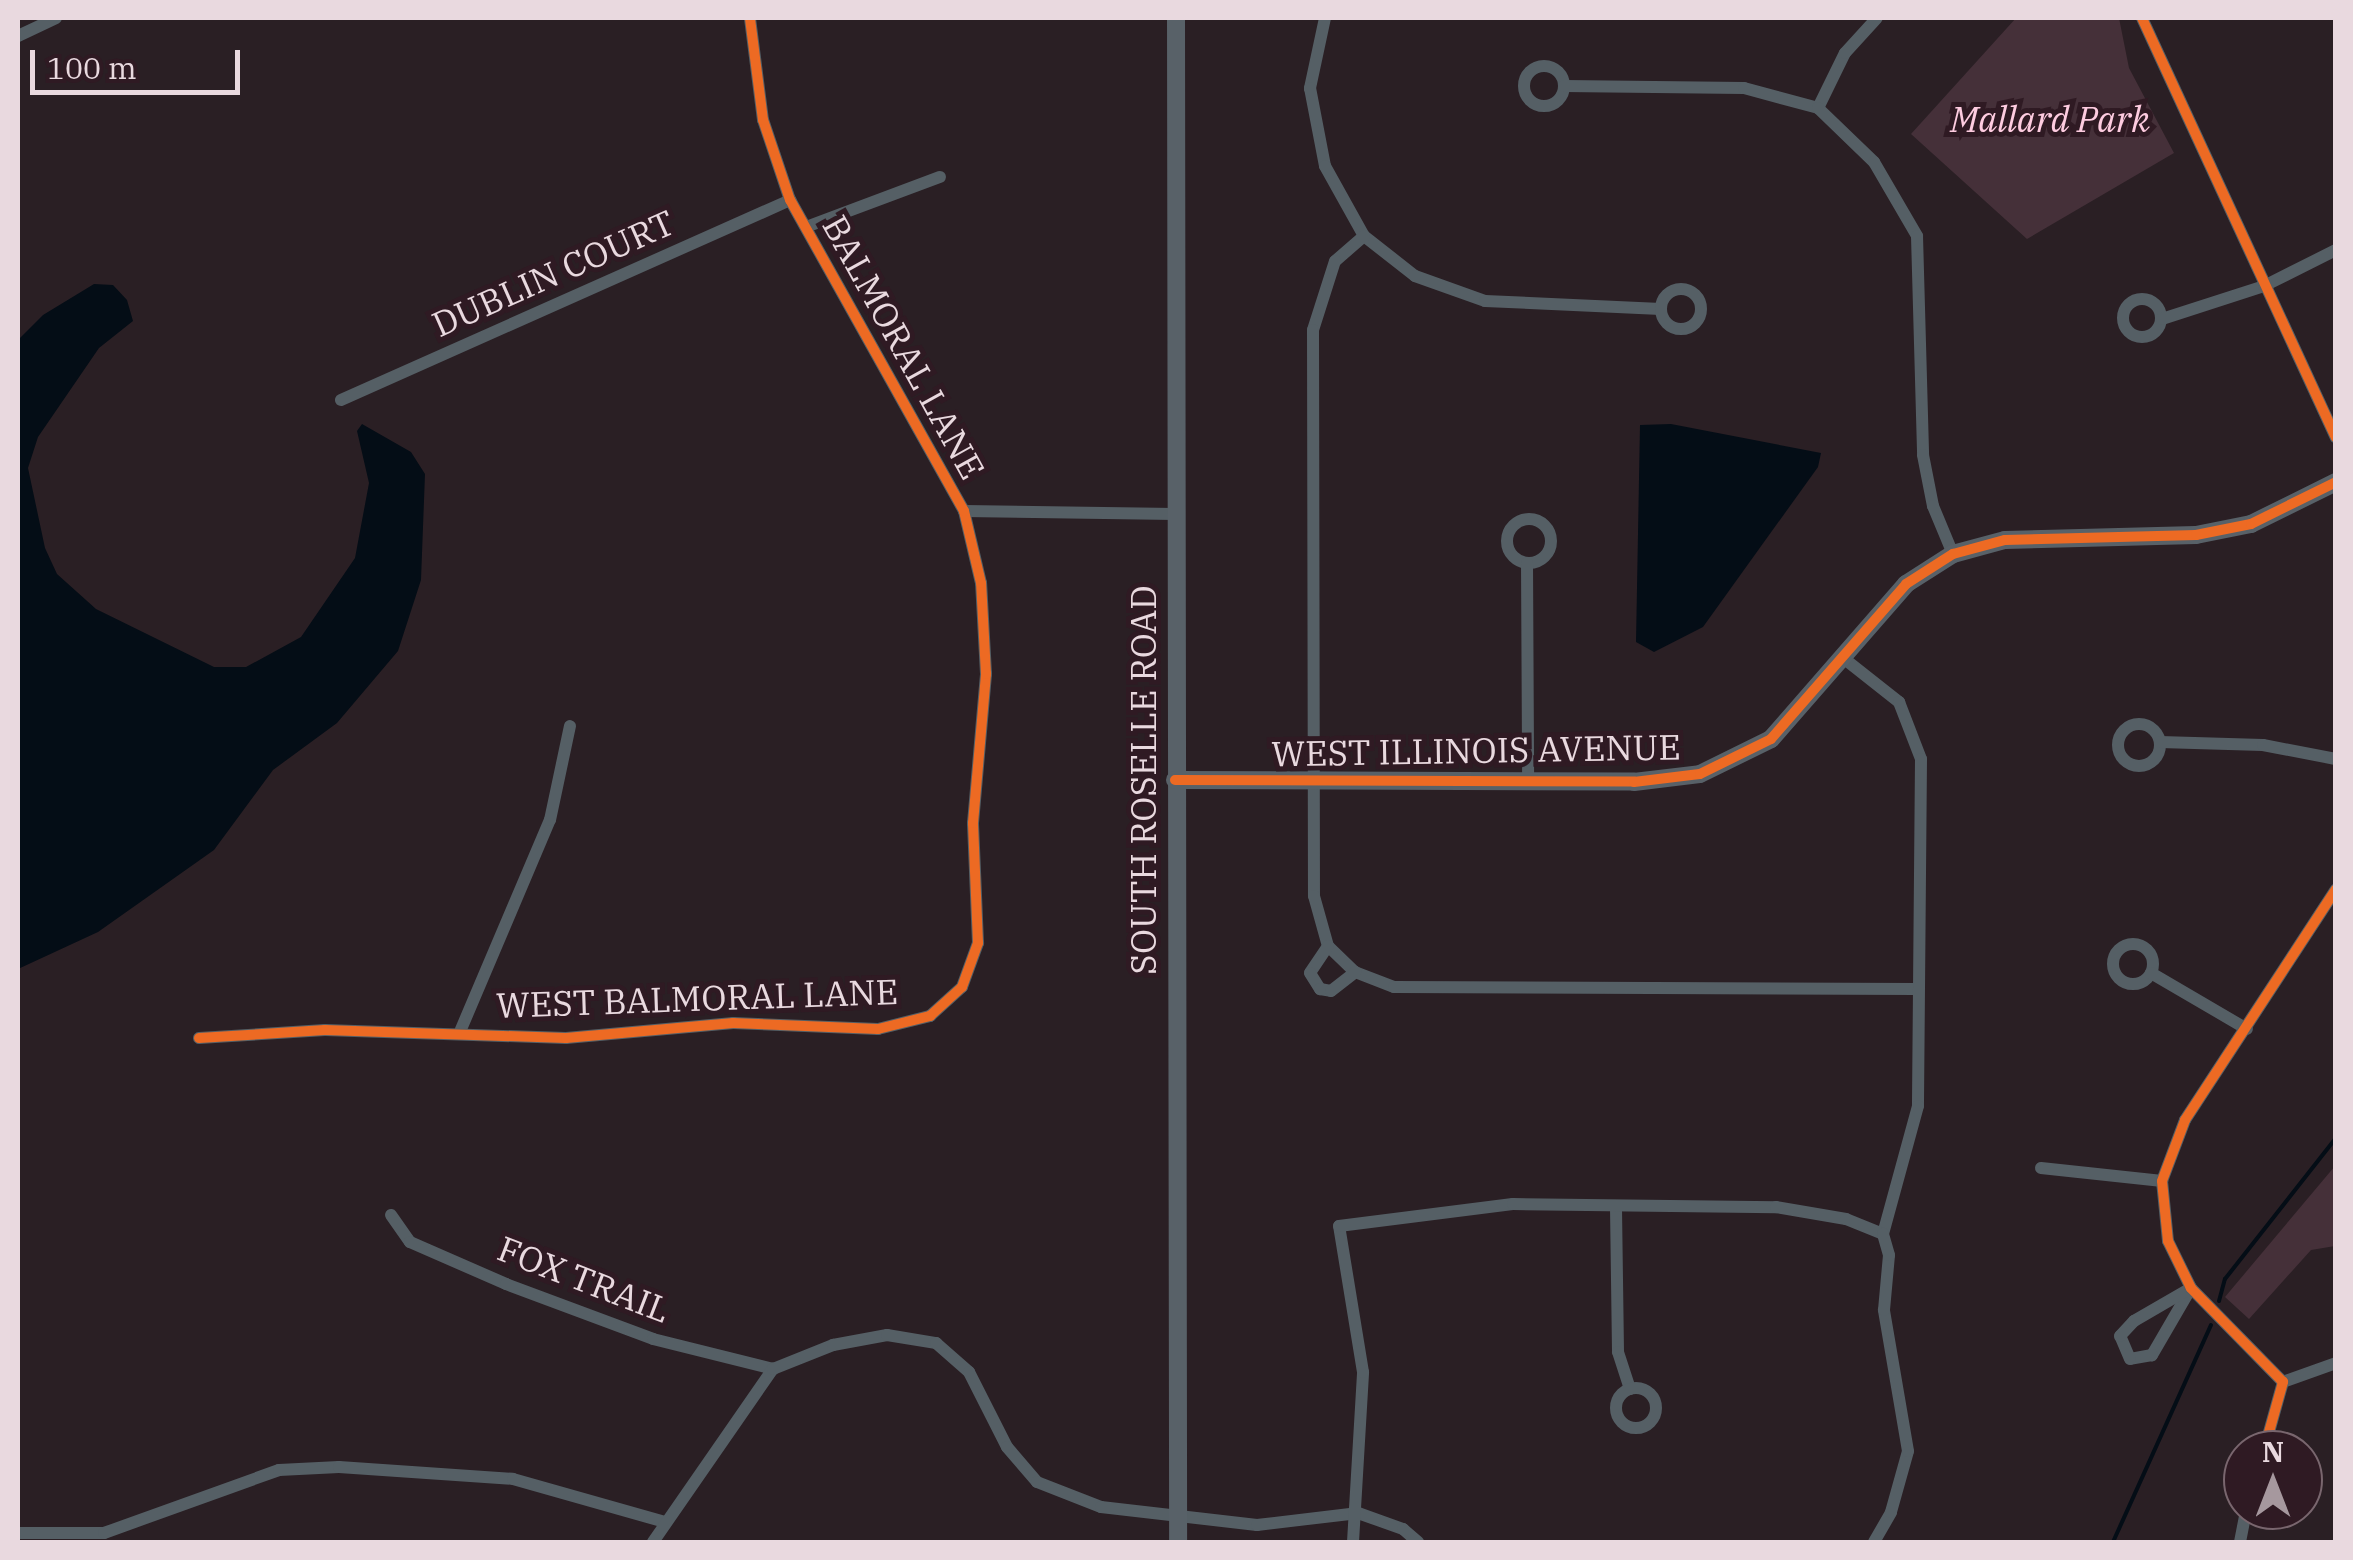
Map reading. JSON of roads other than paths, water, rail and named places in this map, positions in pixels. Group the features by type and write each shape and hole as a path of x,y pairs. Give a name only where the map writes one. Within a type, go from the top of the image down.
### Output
{"main road":[{"name":"SOUTH ROSELLE ROAD","path":"1176,18 1178,1542"},
{"name":"WEST ILLINOIS AVENUE","path":"1176,780 1675,780 1726,765 1779,731 1906,584 1953,554 2005,540 2196,535 2251,524 2336,482"}],"street":[{"path":"18,36 56,18"},
{"name":"BALMORAL LANE","path":"750,18 763,120 790,200 964,511 981,583 986,674 974,823 978,942 971,969 951,1000"},
{"path":"1325,18 1310,88 1325,166 1364,236 1415,276 1486,301 1661,309"},
{"path":"1818,108 1845,53 1877,18"},
{"path":"2142,18 2336,437"},
{"path":"1564,86 1744,88 1818,108 1874,162 1916,236 1923,455 1933,506 1953,554"},
{"path":"806,227 940,176"},
{"name":"DUBLIN COURT","path":"341,400 790,200"},
{"path":"1364,236 1335,261 1314,314 1311,779 1314,896 1328,946 1349,967 1394,987 1917,990"},
{"path":"2162,318 2264,286 2336,250"},
{"path":"964,511 1174,514"},
{"path":"1526,564 1528,779"},
{"path":"1842,657 1899,702 1920,742 1918,1106 1883,1234 1889,1255 1884,1310 1908,1451 1892,1512 1874,1542"},
{"path":"459,1034 550,820 570,726"},
{"path":"2160,742 2264,744 2336,759"},
{"path":"2283,1382 2191,1288 2168,1241 2162,1182 2185,1120 2336,888"},
{"path":"1328,946 1310,972 1320,989 1331,991 1349,967"},
{"path":"2151,973 2246,1028"},
{"name":"WEST BALMORAL LANE","path":"199,1038 325,1030 566,1038 733,1023 878,1028 930,1016 951,1000"},
{"path":"2042,1168 2162,1182"},
{"path":"1353,1542 1358,1513 1362,1372 1340,1226 1513,1204 1776,1207 1846,1219 1883,1234"},
{"path":"1616,1208 1618,1352 1630,1390"},
{"name":"FOX TRAIL","path":"391,1215 410,1242 506,1284 652,1339 773,1368"},
{"path":"2191,1288 2152,1355 2130,1359 2120,1336 2191,1288"},
{"path":"653,1542 773,1368 832,1345 886,1335 936,1344 970,1372 1006,1447 1037,1482 1101,1507 1257,1525 1358,1513 1403,1529 1418,1542"},
{"path":"2283,1382 2336,1363"},
{"path":"2270,1430 2283,1382"},
{"path":"18,1533 104,1532 279,1470 340,1467 514,1480 665,1522"}],"waterway":[{"path":"2219,1301 2225,1279 2336,1138"},
{"path":"2113,1542 2211,1325"}],"park label":[{"name":"Mallard Park","path":"2050,119"}]}
